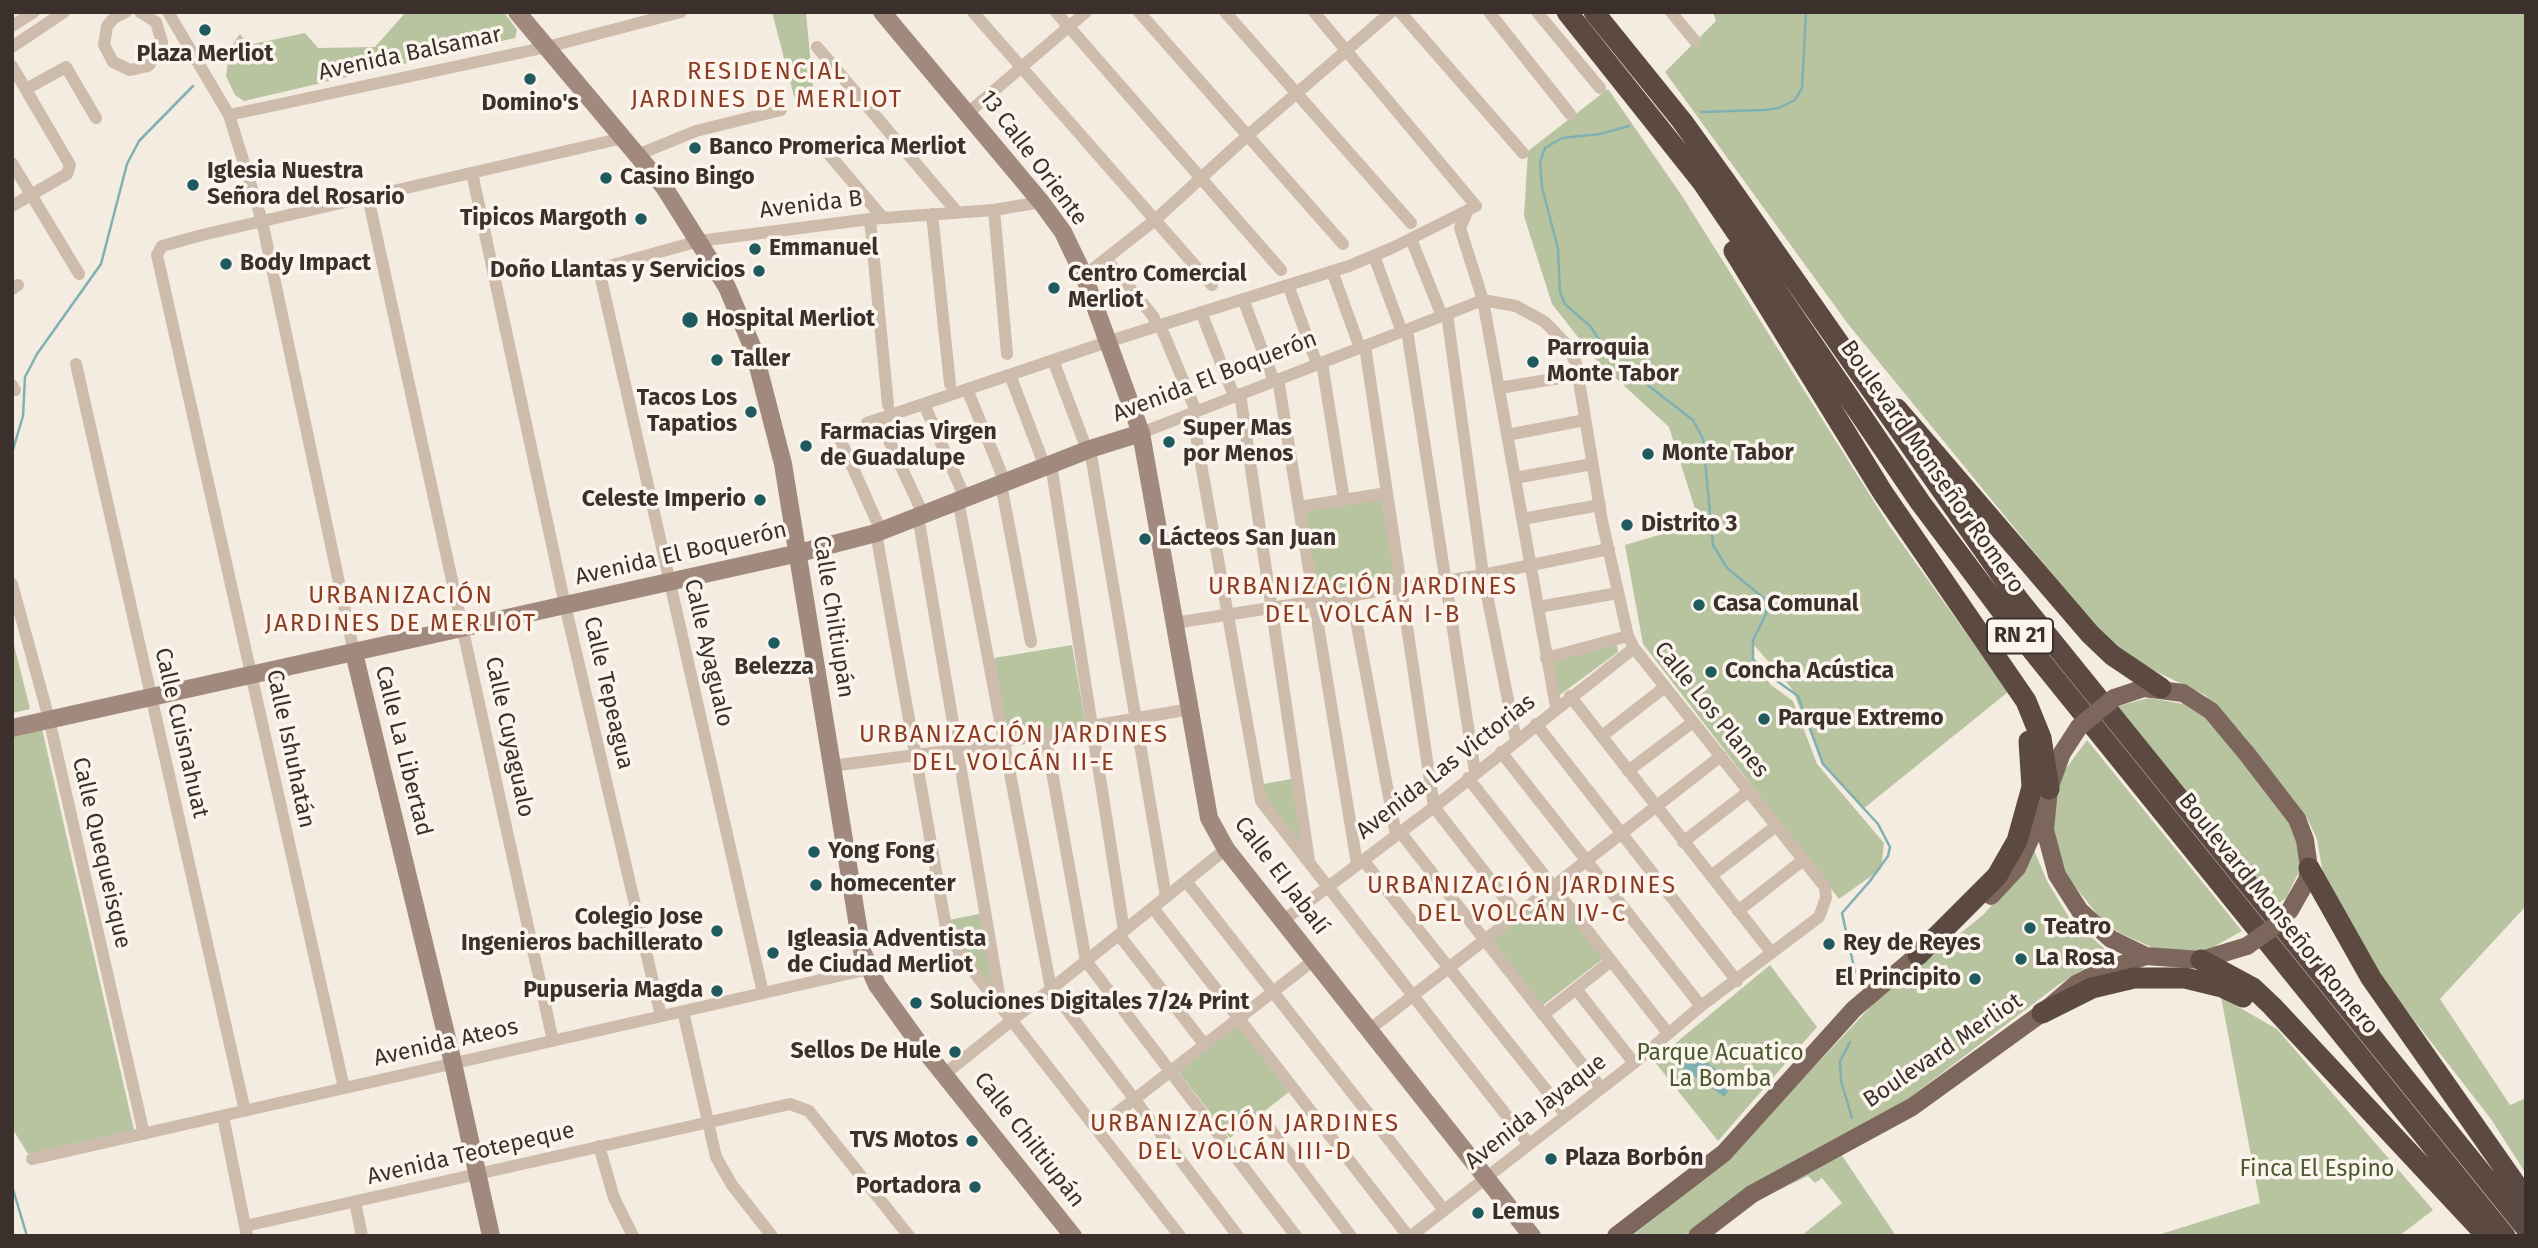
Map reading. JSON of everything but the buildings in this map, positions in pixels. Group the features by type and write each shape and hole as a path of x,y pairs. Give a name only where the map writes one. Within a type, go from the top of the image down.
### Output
{"highway":[{"name":"Boulevard Monseñor Romero","path":"1567,12 1703,183 1935,523 2015,629 2505,1236"},
{"name":"Boulevard Monseñor Romero","path":"1594,12 1682,121 2018,599 2526,1228"},
{"path":"1661,129 1868,470 2017,686 2036,721 2045,756 2047,796"},
{"path":"1726,182 1901,414 2090,634 2112,655 2161,688"},
{"path":"1918,955 1997,876 2017,841 2028,806 2032,763 2027,728 1997,659"},
{"path":"2309,868 2371,978 2526,1199"},
{"path":"2201,960 2253,988 2487,1236"},
{"path":"2042,1013 2108,983 2167,976 2222,987 2288,1025"}],"main road":[{"name":"Calle Chiltiupán","path":"517,12 664,187 727,287 754,351 783,464 862,951 869,969 918,1042 946,1073 1073,1236"},
{"name":"13 Calle Oriente","path":"881,12 969,112 1063,232 1110,341 1141,433"},
{"name":"Avenida El Boquerón","path":"12,728 799,553 878,532 1048,465 1141,433"},
{"name":"Calle El Jabalí","path":"1141,433 1209,818 1226,849 1532,1236"},
{"name":"Calle La Libertad","path":"354,653 453,1063 491,1236"},
{"path":"1616,1236 1724,1153 1854,1009 2007,879 2027,850 2062,753 2079,727 2114,698 2131,691 2161,688 2183,693 2204,706 2247,754 2297,819 2305,840 2309,868 2307,880 2290,910 2271,929 2247,946 2201,960 2146,956 2101,931 2073,902 2051,857 2045,830 2047,796"},
{"name":"Boulevard Merliot","path":"1697,1236 1752,1194 1912,1107 2087,978 2146,956"}],"street":[{"path":"12,26 34,12"},
{"path":"12,47 64,12"},
{"path":"126,12 114,18 104,35 107,54 121,67 139,69 155,60 162,42 156,22 140,12"},
{"name":"Avenida Balsamar","path":"229,115 547,47 665,14 681,12"},
{"path":"973,12 1212,285"},
{"path":"1056,12 1204,178 1281,270"},
{"path":"969,112 1023,69 1086,12"},
{"path":"1139,12 1343,244"},
{"path":"1225,12 1411,223"},
{"path":"1314,12 1472,208"},
{"path":"1084,276 1107,260 1204,178 1247,136 1391,12"},
{"path":"1399,12 1523,153"},
{"path":"1489,12 1570,114"},
{"path":"1537,12 1600,88"},
{"path":"1671,12 1695,41"},
{"path":"156,22 169,13"},
{"name":"Calle La Libertad","path":"169,13 229,115 262,221 354,653"},
{"path":"817,47 957,212"},
{"path":"12,66 70,165 67,174 12,206"},
{"path":"26,89 66,67 96,118"},
{"path":"637,155 696,131 781,110"},
{"path":"262,221 623,138"},
{"path":"828,153 876,218 888,405"},
{"path":"12,163 79,274"},
{"name":"Calle Tepeagua","path":"472,173 565,605 661,1016"},
{"name":"Calle Cuyagualo","path":"368,197 553,1041"},
{"name":"Avenida B","path":"600,281 600,274 610,266 699,241 876,218 994,210 1041,202"},
{"path":"1001,1007 956,750 920,515 873,421 1110,341 1332,271 1374,256 1472,208"},
{"path":"1472,208 1460,228 1483,300 1556,706"},
{"path":"994,210 1007,354"},
{"path":"932,214 950,384"},
{"name":"Calle Ishuhatán","path":"262,221 167,244 157,255 344,1088"},
{"path":"1411,239 1445,315 1483,575 1516,740"},
{"path":"1374,256 1404,331 1445,580 1471,775 1554,888 1667,1032"},
{"path":"1107,260 1159,326 1194,412 1261,801 1415,994 1528,1143"},
{"path":"1332,271 1362,347 1434,807 1518,915"},
{"name":"Calle Ayagualo","path":"600,281 763,993"},
{"path":"1287,285 1320,364 1344,500"},
{"path":"1243,299 1276,380 1360,862 1566,1115"},
{"name":"Avenida El Boquerón","path":"1141,433 1483,300"},
{"name":"Calle Los Planes","path":"1483,300 1516,306 1530,313 1545,321 1566,344 1578,375 1600,506 1631,642 1826,892 1819,917"},
{"path":"1202,312 1237,396 1309,862"},
{"path":"1053,360 1088,450 1138,718 1166,897"},
{"name":"Calle Cuisnahuat","path":"76,365 245,1111"},
{"path":"1010,374 1048,465 1122,933 1205,1045"},
{"path":"1499,388 1578,375"},
{"path":"967,389 1003,483 1031,642"},
{"path":"924,404 962,499 1002,741 1051,989 1238,1236"},
{"path":"1507,435 1585,421"},
{"path":"840,439 878,532 948,939 1180,1236"},
{"path":"1515,478 1592,464"},
{"path":"1299,507 1387,494"},
{"path":"1522,519 1600,506"},
{"path":"1174,623 1351,593 1483,575 1609,549"},
{"name":"Calle Quequeisque","path":"12,584 49,719 144,1134"},
{"path":"1351,593 1398,834 1601,1088"},
{"path":"1538,607 1618,593"},
{"path":"1546,657 1631,642"},
{"name":"Avenida Las Victorias","path":"1284,920 1434,807 1570,696 1631,642"},
{"path":"1602,737 1665,687"},
{"path":"1570,696 1771,952"},
{"path":"831,766 956,750 1190,709"},
{"path":"1628,771 1693,722"},
{"path":"1536,724 1737,981"},
{"path":"1045,733 1086,961 1296,1236"},
{"path":"1501,752 1701,1006"},
{"path":"1370,1029 1721,756"},
{"path":"1683,842 1749,792"},
{"path":"1711,876 1776,826"},
{"path":"946,1073 1226,849"},
{"path":"1738,911 1803,860"},
{"path":"1186,881 1444,1210"},
{"path":"1153,908 1410,1236"},
{"name":"Avenida Jayaque","path":"1410,1236 1634,1063 1667,1032 1819,917"},
{"path":"1096,1129 1314,960"},
{"path":"1543,1015 1611,961"},
{"name":"Avenida Ateos","path":"32,1159 869,969"},
{"path":"1576,989 1634,1063"},
{"path":"682,1011 716,1157 732,1185 772,1236"},
{"name":"Avenida Teotepeque","path":"246,1231 355,1202 780,1104 790,1104 809,1111 909,1236"},
{"path":"222,1116 246,1231"},
{"path":"1262,1118 1351,1236"},
{"path":"599,1146 614,1198 633,1236"},
{"path":"355,1202 362,1236"}],"green space":[{"path":"406,12 504,12 517,30 515,38 244,101 235,95 226,76 230,48 240,34 248,45 305,33 318,48 375,47"},
{"path":"772,12 806,12 814,99 796,104"},
{"path":"1713,12 2526,12 2526,906 2440,999 2510,1105 2526,1098 2526,1174 2491,1119 2382,979 2324,879 2317,839 2308,820 2245,737 2205,695 2132,660 2111,646 1848,324 1665,72 1716,21"},
{"path":"1608,89 1682,196 1888,524 2008,692 1863,809 1822,762 1792,689 1754,645 1753,659 1771,685 1793,701 1817,764 1884,843 1881,869 1839,899 1643,644 1625,545 1683,528 1687,532 1691,522 1699,521 1669,427 1596,360 1552,304 1524,216 1528,151"},
{"path":"1382,499 1395,580 1317,592 1304,511"},
{"path":"12,637 30,709 12,713"},
{"path":"1072,645 1085,721 1008,735 994,658"},
{"path":"1617,645 1618,652 1557,697 1550,659"},
{"path":"2149,698 2183,704 2204,717 2260,781 2294,828 2299,847 2299,872 2286,898 2277,904 2114,707"},
{"path":"42,729 134,1130 28,1154 12,1128 12,736"},
{"path":"2087,740 2242,931 2206,951 2160,951 2120,933 2101,919 2065,874 2050,817 2056,782"},
{"path":"1297,778 1309,861 1261,801 1258,785"},
{"path":"2034,850 2047,881 2070,919 2113,956 2085,968 2058,985 1904,1102 1741,1192 1684,1236 1632,1236 1725,1162 1875,1002 1983,915 2022,872"},
{"path":"1554,893 1604,958 1542,1006 1491,941"},
{"path":"984,913 1001,1007 948,939 944,921"},
{"name":"Parque Acuatico La Bomba","path":"1770,965 1817,1027 1718,1141 1654,1061"},
{"name":"Finca El Espino","path":"2221,997 2277,1029 2433,1210 2399,1236 2155,1236 2260,1203"},
{"path":"1237,1025 1289,1092 1230,1138 1178,1071"},
{"path":"1841,1154 1896,1236 1801,1236 1842,1203 1822,1178 1815,1183 1808,1176 1754,1202"}],"water":[{"path":"1688,1050 1697,1050 1711,1066 1736,1080 1724,1097 1702,1080 1684,1072 1680,1059"}],"waterway":[{"path":"1701,112 1764,110 1779,108 1795,100 1802,88 1806,12"},
{"path":"12,453 23,416 25,377 37,354 101,264 127,164 139,141 193,86"},
{"path":"1629,126 1600,134 1562,138 1545,148 1540,162 1542,187 1558,249 1560,292 1565,304 1590,326 1611,357 1693,420 1703,439 1713,545 1727,568 1766,600 1766,614 1753,640 1753,659 1763,671 1798,696 1823,764 1878,824 1890,847 1888,856 1870,881 1842,913 1855,972"},
{"path":"1850,1042 1840,1061 1841,1081 1852,1118"},
{"path":"12,1186 27,1236"}],"place":[{"name":"Plaza Merliot","path":"205,30"},
{"name":"Domino's","path":"530,79"},
{"name":"Banco Promerica Merliot","path":"695,148"},
{"name":"Casino Bingo","path":"606,178"},
{"name":"Iglesia Nuestra Señora del Rosario","path":"193,185"},
{"name":"Tipicos Margoth","path":"641,219"},
{"name":"Emmanuel","path":"755,249"},
{"name":"Body Impact","path":"226,264"},
{"name":"Doño Llantas y Servicios","path":"759,271"},
{"name":"Centro Comercial Merliot","path":"1054,288"},
{"name":"Hospital Merliot","path":"690,320"},
{"name":"Taller","path":"717,360"},
{"name":"Parroquia Monte Tabor","path":"1533,362"},
{"name":"Tacos Los Tapatios","path":"751,412"},
{"name":"Super Mas por Menos","path":"1169,442"},
{"name":"Farmacias Virgen de Guadalupe","path":"806,446"},
{"name":"Monte Tabor","path":"1648,454"},
{"name":"Celeste Imperio","path":"760,500"},
{"name":"Distrito 3","path":"1627,525"},
{"name":"Lácteos San Juan","path":"1145,539"},
{"name":"Casa Comunal","path":"1699,605"},
{"name":"Belezza","path":"774,643"},
{"name":"Concha Acústica","path":"1711,672"},
{"name":"Parque Extremo","path":"1764,719"},
{"name":"Yong Fong","path":"814,852"},
{"name":"homecenter","path":"816,885"},
{"name":"Teatro","path":"2030,928"},
{"name":"Colegio Jose Ingenieros bachillerato","path":"717,931"},
{"name":"Rey de Reyes","path":"1829,944"},
{"name":"Igleasia Adventista de Ciudad Merliot","path":"773,953"},
{"name":"La Rosa","path":"2021,959"},
{"name":"El Principito","path":"1975,979"},
{"name":"Pupuseria Magda","path":"717,991"},
{"name":"Soluciones Digitales 7/24 Print","path":"916,1003"},
{"name":"Sellos De Hule","path":"955,1052"},
{"name":"TVS Motos","path":"972,1141"},
{"name":"Plaza Borbón","path":"1551,1159"},
{"name":"Portadora","path":"975,1187"},
{"name":"Lemus","path":"1478,1213"}],"district":[{"name":"RESIDENCIAL JARDINES DE MERLIOT","path":"767,86"},
{"name":"URBANIZACIÓN JARDINES DEL VOLCÁN I-B","path":"1363,601"},
{"name":"URBANIZACIÓN JARDINES DE MERLIOT","path":"401,610"},
{"name":"URBANIZACIÓN JARDINES DEL VOLCÁN II-E","path":"1014,749"},
{"name":"URBANIZACIÓN JARDINES DEL VOLCÁN IV-C","path":"1522,900"},
{"name":"URBANIZACIÓN JARDINES DEL VOLCÁN III-D","path":"1245,1138"}]}
